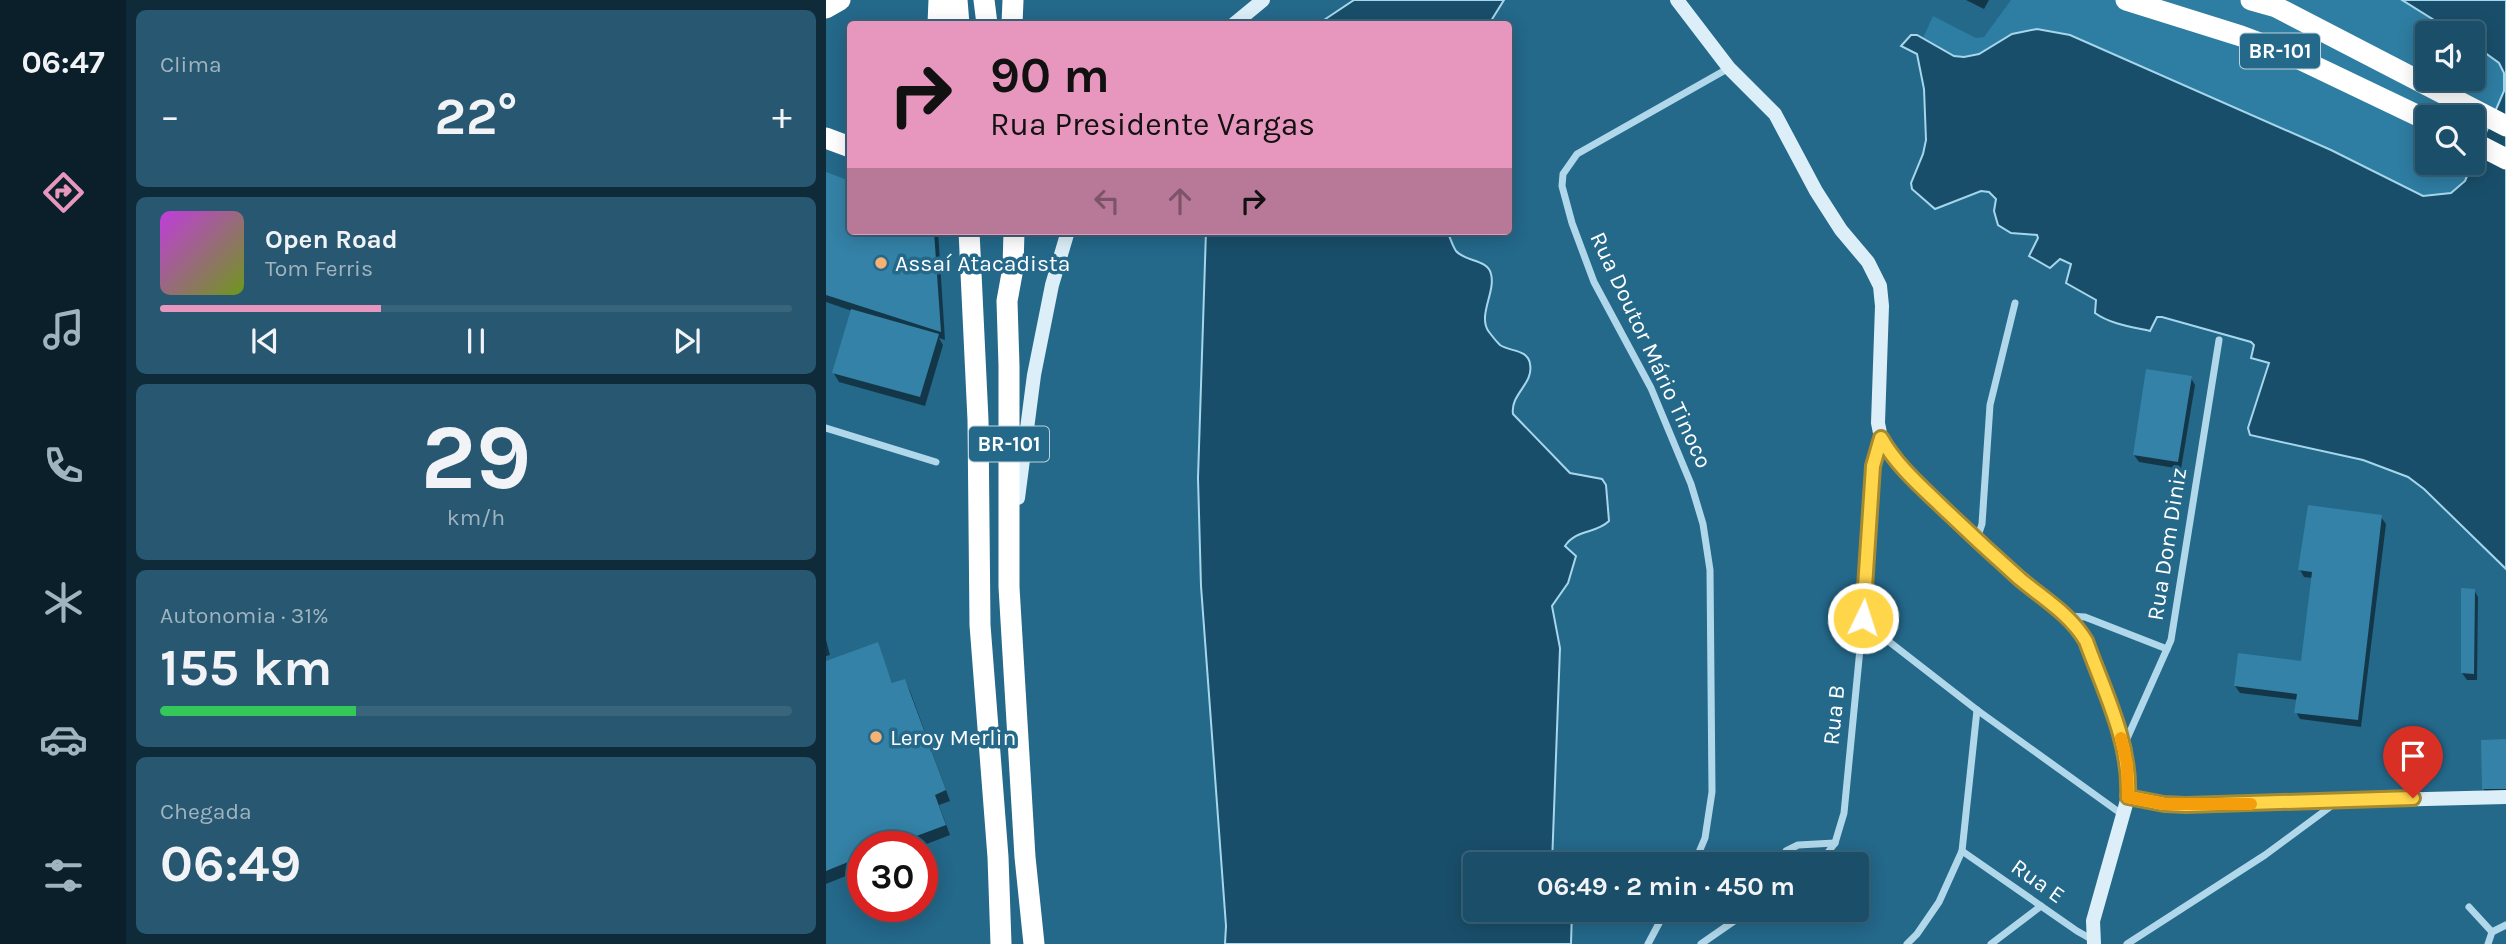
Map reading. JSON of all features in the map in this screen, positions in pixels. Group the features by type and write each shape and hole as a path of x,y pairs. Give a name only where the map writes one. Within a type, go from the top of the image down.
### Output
{"highway":[{"path":"826,8 840,0"},
{"path":"938,21 939,0"},
{"path":"957,0 958,21"},
{"path":"984,0 987,21"},
{"path":"1012,21 1013,0"},
{"name":"BR-101","path":"2126,0 2289,54 2415,114"},
{"name":"BR-101","path":"2251,0 2271,4 2506,126"},
{"path":"826,138 847,146"},
{"path":"2485,148 2506,159"},
{"name":"BR-101","path":"970,235 978,421 980,625 998,857 1001,944"},
{"path":"1002,235 1007,301"},
{"name":"BR-101","path":"1014,235 1013,268 1007,301 1009,587 1025,857 1034,944"}],"street":[{"path":"1238,21 1263,0"},
{"path":"1677,0 1697,30 1729,68 1775,114 1816,191 1841,230 1868,262 1880,286 1878,412 1881,438 1887,449 1976,540 2067,616 2086,641 2123,745 2129,780 2128,797 2092,921 2094,942"},
{"name":"Rua Doutor Mário Tinoco","path":"1699,852 1705,838 1712,792 1710,570 1703,524 1690,484 1651,388 1594,282 1568,212 1562,186 1563,174 1577,154 1729,68"},
{"path":"1009,587 1022,454 1034,375 1052,285 1067,235"},
{"path":"1976,540 1982,524 1992,394 2015,303"},
{"name":"Rua Dom Diniz","path":"2123,745 2171,640 2218,340"},
{"path":"826,428 936,462"},
{"name":"Rua B","path":"1828,852 1835,843 1844,813 1863,618 1873,466 1881,438"},
{"path":"2067,616 2085,617 2167,649"},
{"path":"1878,633 1977,710 2123,815"},
{"path":"1907,944 1939,902 1962,851 1977,710"},
{"path":"2128,797 2186,805 2506,797"},
{"path":"2127,944 2264,855 2337,801"},
{"path":"1786,852 1798,845 1835,843"},
{"name":"Rua E","path":"1962,851 2094,942"},
{"path":"1991,944 2041,906"},
{"path":"2469,906 2491,932"},
{"path":"1648,944 1660,922"},
{"path":"1701,944 1733,922"},
{"path":"2491,932 2506,925"},
{"path":"2488,944 2491,932"}],"shaded area":[{"path":"1354,0 1504,0 1491,21 1322,21"},
{"path":"2011,0 2402,0 2436,21 2415,21 2415,91 2485,91 2485,53 2499,63 2504,73 2504,91 2485,135 2485,105 2415,105 2415,175 2468,175 2465,181 2451,193 2423,196 2331,150 2037,29 2012,34 1979,54 1954,56 1923,38 1933,16 1976,38 1984,37"},
{"path":"2402,0 2506,0 2506,569 2424,489 2408,477 2363,460 2250,435 2248,428 2269,363 2251,358 2254,345 2251,342 2162,317 2157,317 2150,331 2107,320 2095,313 2096,300 2066,283 2071,264 2060,259 2050,268 2029,256 2037,235 2011,233 1998,225 1994,211 1996,199 1989,192 1981,191 1935,209 1912,189 1911,183 1926,140 1924,89 1917,54 1901,46 1911,35 1917,35 1954,56 1964,57 1979,54 2012,34 2037,29 2070,35 2331,150 2423,196 2451,193 2465,181 2468,175 2485,175 2485,135 2504,91 2504,73 2499,63 2485,53 2485,21 2436,21"},
{"path":"1206,235 1449,235 1460,255 1489,269 1492,281 1485,319 1489,332 1500,345 1522,353 1529,359 1529,377 1515,401 1513,414 1570,473 1602,479 1606,485 1609,521 1580,534 1565,546 1576,556 1568,583 1552,606 1560,648 1552,852 1463,852 1463,922 1572,922 1571,944 1225,944 1226,926 1201,586 1198,478"}],"building":[{"name":"Assaí Atacadista","path":"826,172 847,180 847,235 934,235 941,332 826,295"},
{"path":"851,309 939,334 920,397 832,373"},
{"path":"2146,369 2192,376 2178,462 2133,455"},
{"path":"2308,505 2382,515 2358,720 2294,713 2297,694 2234,686 2238,653 2301,661 2312,572 2298,570"},
{"path":"2461,588 2475,589 2474,674 2461,673"},
{"name":"Leroy Merlin","path":"878,642 892,683 905,679 946,790 935,795 946,825 930,831 847,831 847,862 826,871 826,661"},
{"path":"2506,739 2506,789 2482,789 2481,740"}],"slow traffic":[{"path":"2121,738 2129,780 2128,797 2164,804 2251,804"}],"place":[{"name":"Assaí Atacadista","path":"881,263"},
{"name":"Leroy Merlin","path":"876,737"}],"route":[{"path":"1863,618 1873,466 1881,438 1896,460 1976,540 2067,616 2079,630 2086,641 2123,745 2129,780 2128,797 2147,802 2186,805 2413,798"}]}
